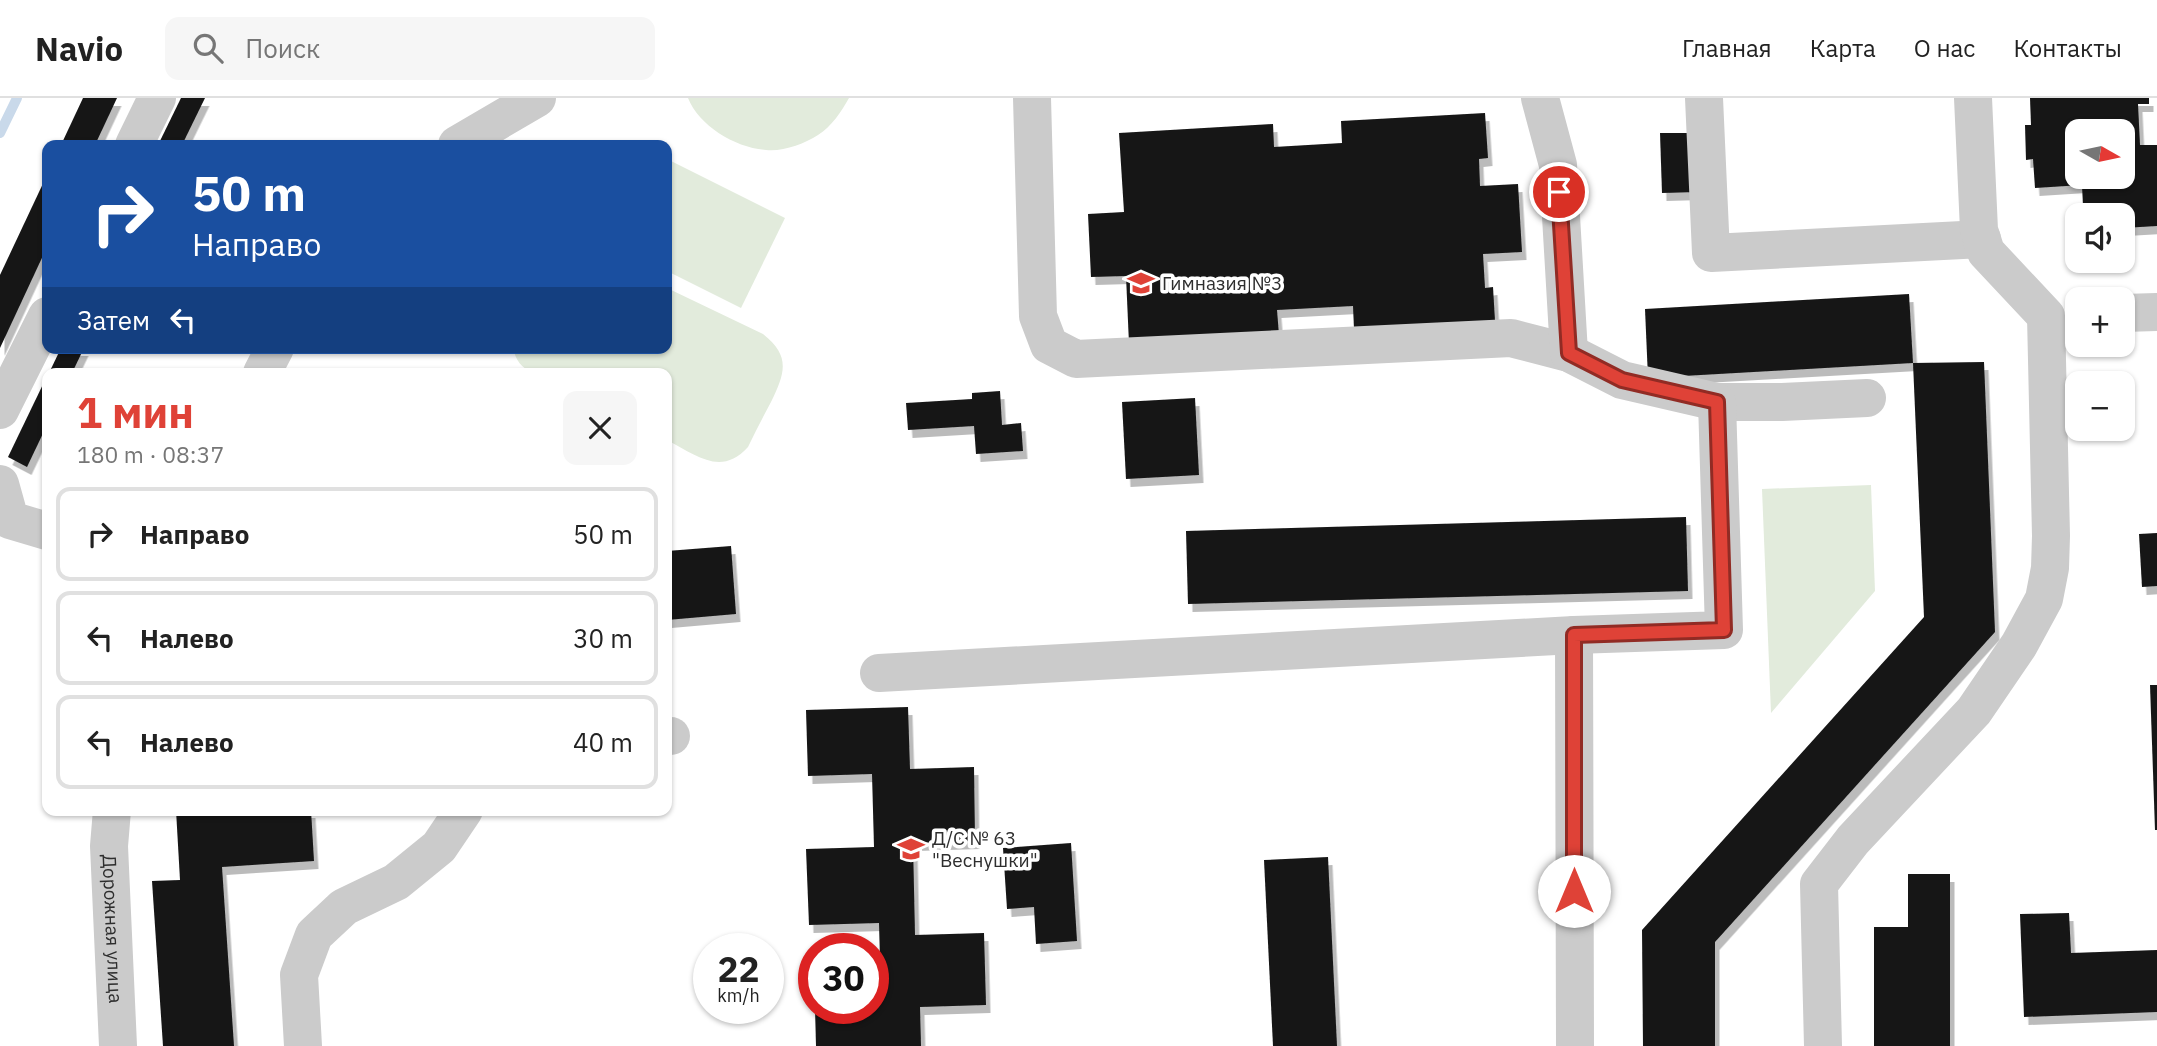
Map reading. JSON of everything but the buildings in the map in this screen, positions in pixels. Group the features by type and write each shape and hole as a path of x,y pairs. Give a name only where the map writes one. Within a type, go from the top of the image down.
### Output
{"street":[{"path":"137,140 158,98"},
{"path":"466,140 537,98"},
{"path":"1032,98 1038,316 1049,345 1076,359 1511,338 1569,353 1622,380 1717,402 1867,398"},
{"path":"1540,98 1558,165 1569,353"},
{"path":"1704,98 1711,253 1982,239"},
{"path":"1823,1046 1819,884 1853,840 1974,712 2019,645 2044,599 2050,568 2062,315 1986,252 1979,230 1973,98"},
{"path":"2135,313 2157,312"},
{"path":"0,410 42,326"},
{"path":"879,673 1574,635 1724,630 1717,402"},
{"path":"0,484 10,520 42,530"},
{"path":"1574,635 1575,1046"},
{"name":"Дорожная улица","path":"112,816 109,846 118,1046"},
{"path":"303,1046 299,975 314,935 344,907 396,882 439,847 460,816"}],"green space":[{"path":"688,98 849,98 832,123 818,135 793,147 772,150 743,145 720,134 701,118"},
{"path":"672,162 785,218 741,308 672,274"},
{"path":"672,290 763,334 778,350 783,365 780,382 748,447 728,461 718,462 698,457 672,443 672,368 525,368 515,354 672,354"},
{"path":"1871,485 1875,591 1771,713 1762,489"}],"waterway":[{"path":"0,133 17,98"}],"place":[{"name":"Гимназия №3","path":"1141,283"},
{"name":"Д/С № 63 \"Веснушки\"","path":"911,849"}],"route":[{"path":"1559,192 1569,353 1622,380 1717,402 1724,630 1574,635 1574,891"}]}
